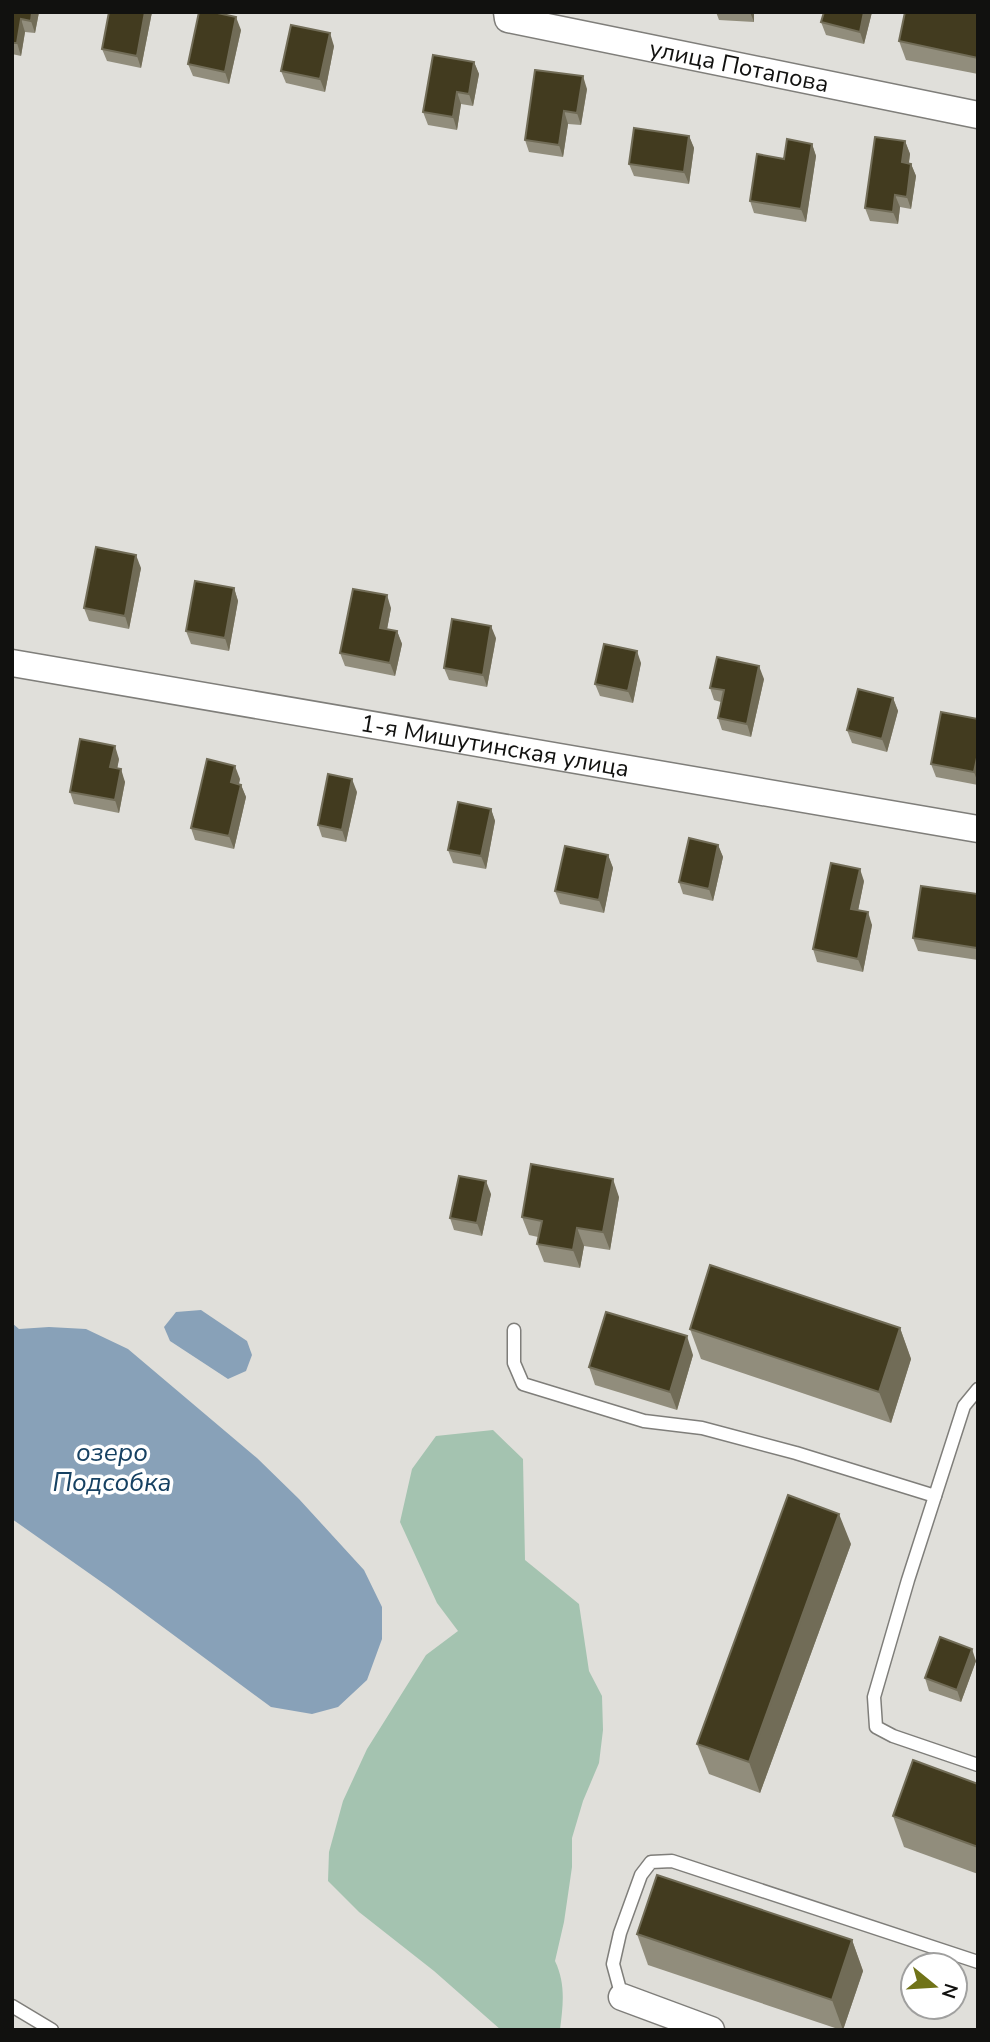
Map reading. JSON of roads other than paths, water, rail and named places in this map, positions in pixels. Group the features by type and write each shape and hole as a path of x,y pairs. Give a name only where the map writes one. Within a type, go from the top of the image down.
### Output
{"street":[{"name":"улица Потапова","path":"507,12 508,19 978,115"},
{"name":"1-я Мишутинская улица","path":"12,663 978,829"},
{"path":"622,1997 711,2030"}],"lane":[{"path":"514,1330 514,1363 523,1384 644,1420 702,1428 935,1496"},
{"path":"978,1389 964,1406 874,1697 876,1727 893,1736 978,1765"},
{"path":"622,1997 613,1964 620,1933 641,1875 651,1862 673,1861 978,1962"},
{"path":"12,2007 52,2030"}],"water":[{"path":"201,1310 247,1341 252,1355 246,1371 228,1379 170,1341 164,1327 176,1312"},
{"name":"озеро Подсобка","path":"12,1323 19,1329 86,1329 128,1349 257,1458 364,1570 382,1607 382,1639 367,1680 338,1707 312,1714 271,1707 12,1519"}]}
